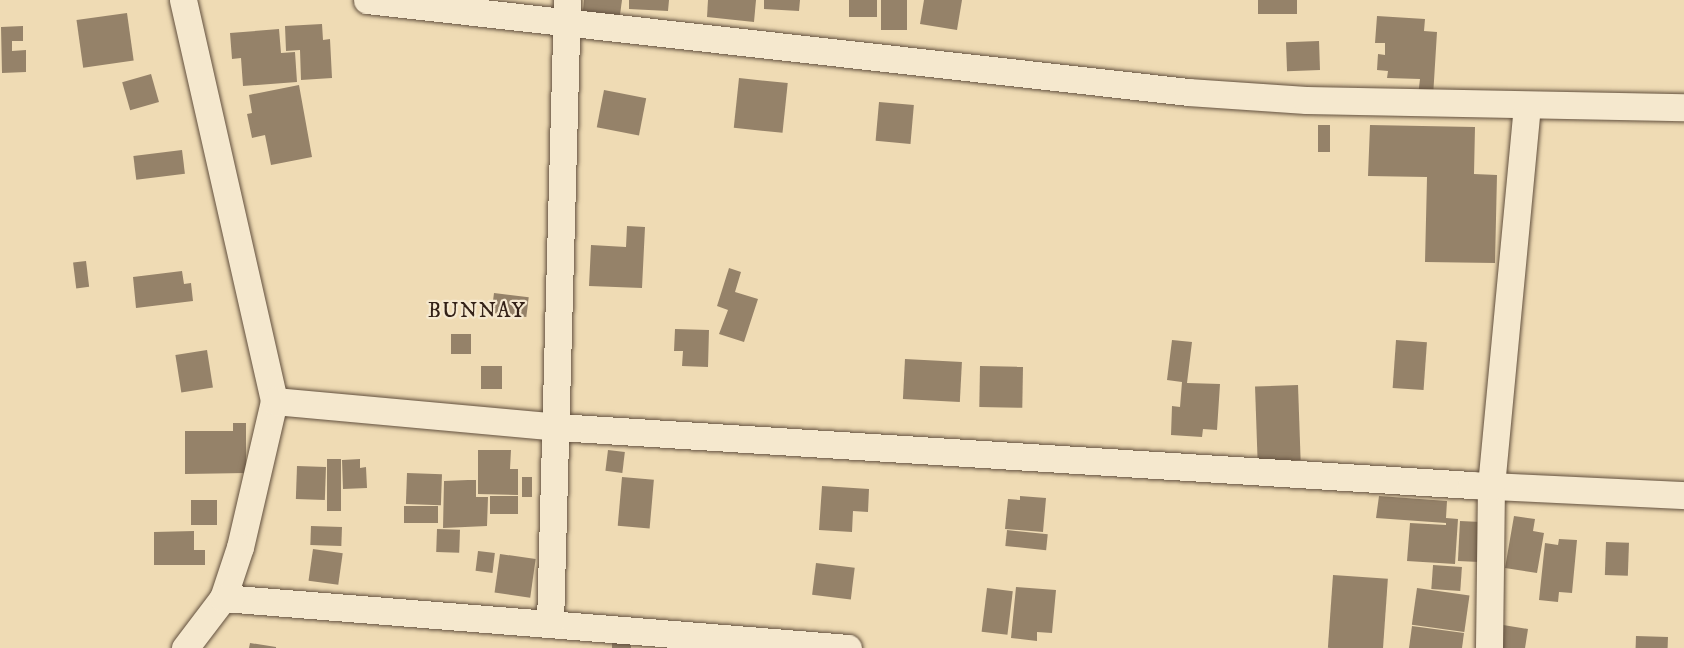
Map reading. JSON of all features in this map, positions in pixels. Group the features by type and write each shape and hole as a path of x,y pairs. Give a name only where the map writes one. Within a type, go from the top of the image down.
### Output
{"street":[{"path":"183,0 274,401 240,547 223,598 185,648"},
{"path":"367,0 566,11 1188,92 1306,100 1527,106 1684,107"},
{"path":"550,624 557,427 566,11"},
{"path":"1489,648 1491,486 1527,106"},
{"path":"274,401 557,427 1491,486 1684,495"},
{"path":"223,598 848,648"}],"building":[{"path":"584,0 622,0 620,15 583,11"},
{"path":"629,0 669,0 668,11 629,9"},
{"path":"708,0 756,0 754,22 707,17"},
{"path":"764,0 800,0 799,11 764,9"},
{"path":"849,0 877,0 877,17 849,17"},
{"path":"881,0 907,0 907,30 881,30"},
{"path":"924,0 962,0 957,30 920,24"},
{"path":"1258,0 1297,0 1297,14 1258,14"},
{"path":"127,13 134,61 83,68 76,20"},
{"path":"1377,16 1425,19 1424,31 1437,32 1433,97 1418,96 1420,79 1387,78 1388,71 1377,70 1378,54 1385,55 1385,43 1375,43"},
{"path":"322,24 323,40 330,39 332,78 301,80 300,50 286,51 285,26"},
{"path":"23,26 23,41 12,41 12,51 26,50 26,72 2,73 1,27"},
{"path":"279,29 281,53 295,52 297,82 243,86 241,58 232,59 230,33"},
{"path":"1319,41 1320,70 1287,71 1286,42"},
{"path":"151,74 159,102 130,110 122,82"},
{"path":"739,78 788,83 783,133 734,128"},
{"path":"299,85 312,157 271,165 265,135 252,138 247,114 252,113 249,95"},
{"path":"604,90 646,98 639,136 597,127"},
{"path":"879,102 914,105 910,144 876,141"},
{"path":"1318,125 1330,125 1330,152 1318,152"},
{"path":"1370,125 1475,127 1474,174 1497,175 1495,263 1425,262 1427,177 1368,176"},
{"path":"182,150 185,174 136,180 133,156"},
{"path":"627,226 645,227 642,288 589,286 591,245 626,247"},
{"path":"86,261 89,287 76,288 73,263"},
{"path":"729,268 741,272 735,292 758,299 744,342 719,334 728,310 717,306"},
{"path":"182,271 184,284 191,283 193,301 136,308 133,277"},
{"path":"494,293 529,297 526,317 492,313"},
{"path":"675,329 709,330 708,367 682,366 683,351 674,351"},
{"path":"451,334 471,334 471,354 451,354"},
{"path":"1172,340 1192,342 1187,383 1220,384 1217,430 1203,429 1202,437 1171,435 1172,406 1180,407 1182,382 1167,380"},
{"path":"1396,340 1427,342 1424,390 1393,388"},
{"path":"207,350 213,388 181,393 175,355"},
{"path":"905,359 962,362 960,402 903,399"},
{"path":"481,366 502,366 502,389 481,389"},
{"path":"980,366 1023,367 1022,408 979,407"},
{"path":"1298,385 1301,460 1258,461 1255,387"},
{"path":"233,423 246,423 246,473 185,474 185,431 233,431"},
{"path":"478,450 511,450 510,469 518,469 518,495 478,494"},
{"path":"608,450 625,452 622,473 605,471"},
{"path":"327,459 341,459 341,511 327,511"},
{"path":"360,459 360,468 366,467 367,488 343,489 342,460"},
{"path":"297,466 326,467 325,500 296,499"},
{"path":"407,473 442,474 441,505 406,504"},
{"path":"522,477 532,477 532,497 522,497"},
{"path":"622,477 654,480 650,529 618,526"},
{"path":"476,480 476,497 488,497 487,526 443,528 444,481"},
{"path":"822,486 869,489 868,512 853,511 852,532 819,530"},
{"path":"490,496 518,496 518,514 490,514"},
{"path":"1020,496 1046,498 1043,532 1005,529 1008,499 1020,500"},
{"path":"1379,496 1447,501 1446,518 1458,519 1455,564 1407,561 1410,523 1446,525 1446,523 1376,518"},
{"path":"191,500 217,500 217,525 191,525"},
{"path":"404,506 438,506 438,523 404,523"},
{"path":"1514,516 1535,519 1533,531 1544,533 1537,573 1505,568"},
{"path":"1460,521 1481,522 1479,562 1458,561"},
{"path":"311,526 342,527 341,546 310,545"},
{"path":"437,529 460,530 459,553 436,552"},
{"path":"1007,530 1048,534 1046,550 1005,546"},
{"path":"194,531 194,550 205,550 205,565 154,565 154,532"},
{"path":"1559,539 1577,540 1572,593 1559,592 1558,602 1539,600 1545,543 1558,545"},
{"path":"1606,542 1629,543 1628,576 1605,575"},
{"path":"313,549 343,553 338,585 309,581"},
{"path":"478,551 495,553 492,573 476,571"},
{"path":"500,554 536,559 530,598 495,593"},
{"path":"816,563 855,568 851,600 812,595"},
{"path":"1433,565 1462,567 1460,591 1431,589"},
{"path":"1333,575 1388,579 1383,648 1328,648"},
{"path":"1016,587 1056,590 1052,633 1037,632 1037,641 1011,638"},
{"path":"987,588 1013,591 1007,635 982,632"},
{"path":"1417,588 1469,595 1464,632 1412,625"},
{"path":"1497,624 1528,629 1525,648 1494,648"},
{"path":"1412,626 1464,633 1462,648 1409,648"},
{"path":"1636,636 1668,637 1668,648 1636,648"},
{"path":"612,640 631,640 631,648 612,648"},
{"path":"250,643 276,647 276,648 249,648"}],"district":[{"name":"BUNNAY","path":"477,311"}]}
